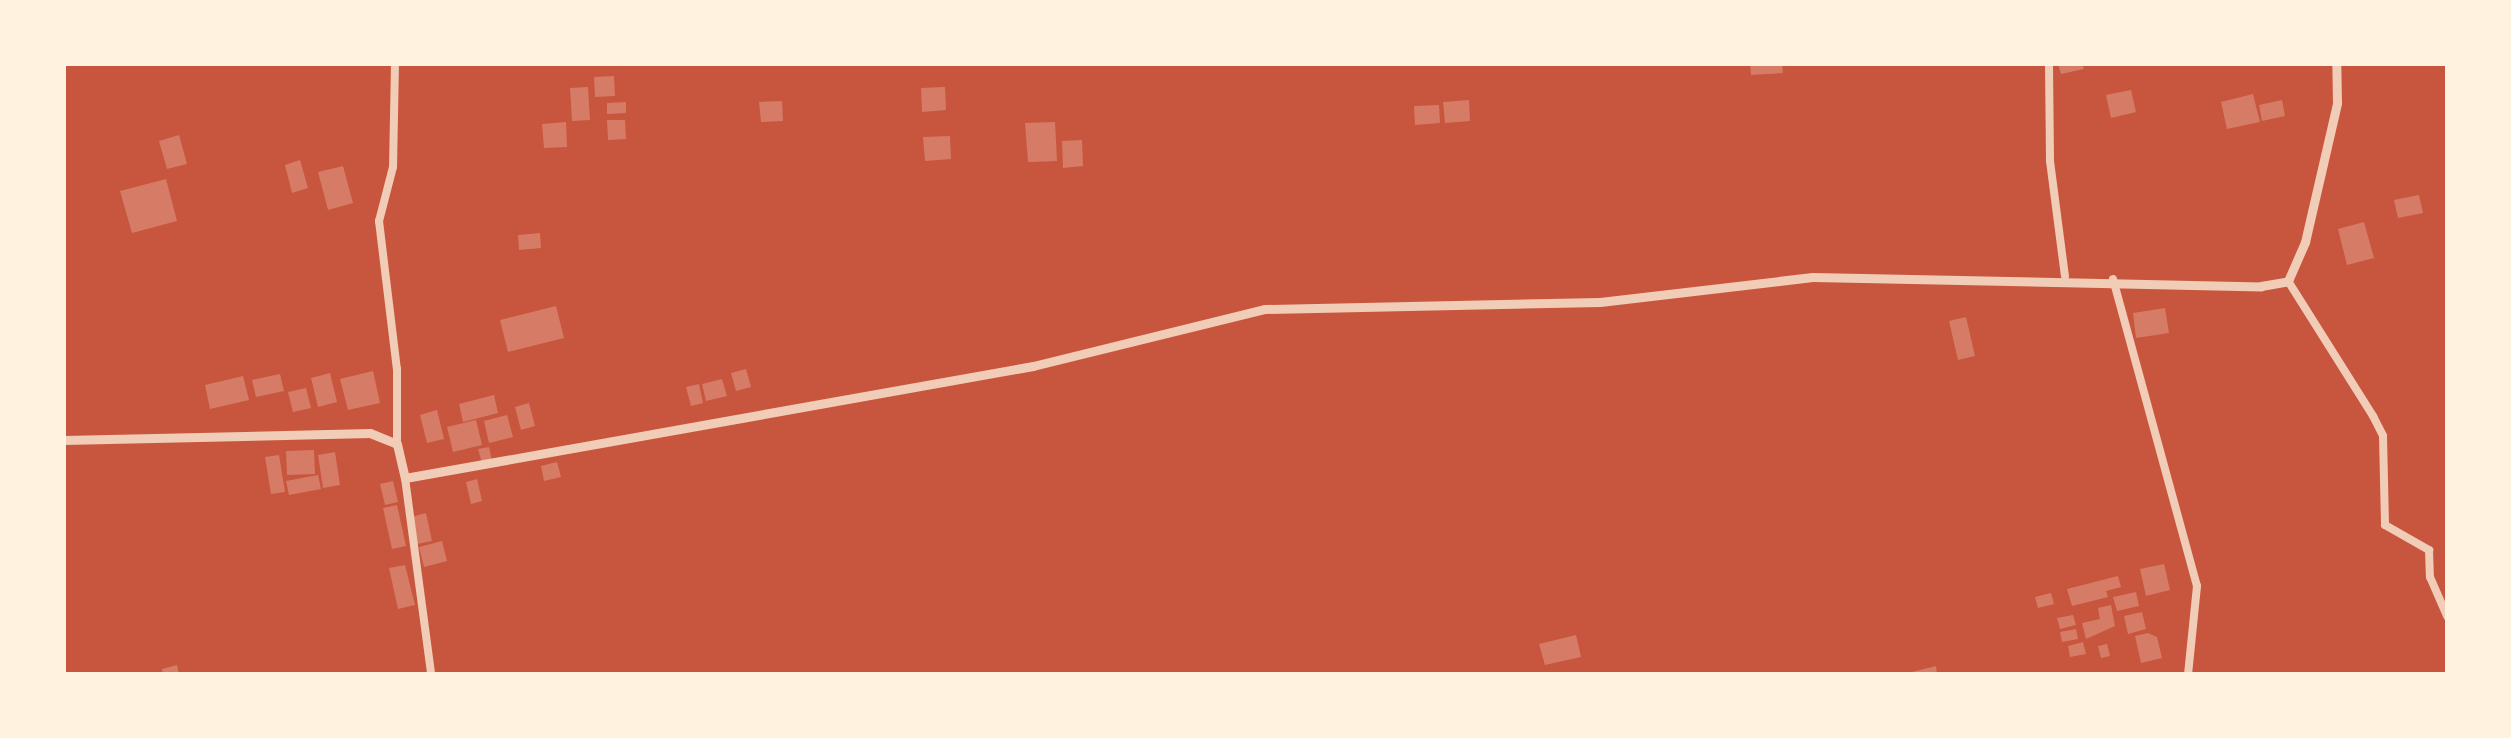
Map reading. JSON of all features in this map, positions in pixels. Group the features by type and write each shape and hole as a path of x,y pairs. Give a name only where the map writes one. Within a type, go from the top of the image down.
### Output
{"street":[{"path":"395,64 394,155 379,221 397,369 397,444 405,478 431,674"},
{"path":"2049,64 2050,161 2065,276"},
{"path":"2288,281 2305,242 2337,103 2336,64"},
{"path":"405,478 1033,366 1265,309 1600,302 1813,277 2065,276 2288,281"},
{"path":"2113,279 2197,586 2188,674"},
{"path":"2288,281 2378,426 2385,525 2429,550 2430,577 2447,616"},
{"path":"64,440 370,433 397,444"}],"building":[{"path":"1750,64 1782,64 1783,73 1751,75"},
{"path":"2058,64 2082,64 2084,69 2061,74"},
{"path":"614,76 615,96 595,97 594,77"},
{"path":"588,87 590,120 572,121 570,88"},
{"path":"945,87 946,110 922,112 921,88"},
{"path":"2131,90 2136,112 2111,118 2106,95"},
{"path":"2253,94 2260,122 2227,129 2221,102"},
{"path":"1469,100 1470,121 1445,123 1443,102"},
{"path":"2282,100 2285,116 2262,121 2259,105"},
{"path":"782,101 783,121 761,122 759,102"},
{"path":"626,102 626,113 607,114 607,103"},
{"path":"1439,105 1440,123 1415,125 1414,106"},
{"path":"607,120 625,120 626,139 608,140"},
{"path":"566,122 567,147 544,148 542,124"},
{"path":"1055,122 1057,161 1028,162 1025,123"},
{"path":"179,135 187,164 167,169 159,141"},
{"path":"950,136 951,159 925,161 923,137"},
{"path":"1082,140 1083,166 1063,168 1062,141"},
{"path":"300,160 308,188 292,193 285,165"},
{"path":"343,166 353,203 328,210 318,172"},
{"path":"166,179 177,221 132,233 120,191"},
{"path":"2419,195 2423,213 2398,218 2394,200"},
{"path":"2364,222 2374,258 2347,265 2338,229"},
{"path":"540,233 541,248 519,250 518,235"},
{"path":"556,306 564,338 508,352 500,320"},
{"path":"2165,308 2169,333 2136,338 2133,313"},
{"path":"1966,317 1975,356 1958,360 1949,321"},
{"path":"746,369 751,387 736,391 731,373"},
{"path":"373,371 380,403 348,410 340,379"},
{"path":"330,373 337,402 318,407 311,378"},
{"path":"280,374 284,391 256,397 252,380"},
{"path":"243,376 249,400 210,409 205,385"},
{"path":"722,379 727,396 706,401 702,384"},
{"path":"699,384 703,403 691,406 686,387"},
{"path":"306,388 311,408 293,412 288,392"},
{"path":"494,395 498,413 463,422 459,404"},
{"path":"529,403 535,426 521,430 515,407"},
{"path":"437,410 444,439 427,443 420,415"},
{"path":"507,415 513,437 489,443 484,421"},
{"path":"476,420 482,445 453,452 447,427"},
{"path":"489,447 492,461 482,463 478,449"},
{"path":"314,450 315,474 287,475 286,451"},
{"path":"335,452 340,485 323,488 318,455"},
{"path":"279,455 285,492 271,494 265,457"},
{"path":"557,462 561,477 544,481 541,466"},
{"path":"318,475 321,489 289,495 286,481"},
{"path":"477,479 482,501 471,504 466,482"},
{"path":"393,481 398,502 385,505 380,484"},
{"path":"397,505 406,546 392,549 383,508"},
{"path":"426,513 432,541 417,544 411,517"},
{"path":"442,541 447,561 424,567 419,547"},
{"path":"2164,564 2170,590 2146,596 2140,569"},
{"path":"405,565 415,605 398,609 389,568"},
{"path":"2118,576 2121,587 2106,591 2108,597 2072,606 2067,589"},
{"path":"2136,592 2139,606 2117,611 2113,597"},
{"path":"2051,593 2054,604 2038,608 2035,597"},
{"path":"2111,605 2115,626 2086,639 2082,623 2100,619 2098,608"},
{"path":"2142,612 2146,629 2128,634 2124,616"},
{"path":"2073,615 2076,625 2060,629 2057,618"},
{"path":"2076,629 2078,639 2062,642 2060,632"},
{"path":"2148,633 2157,637 2162,658 2141,663 2135,636"},
{"path":"1576,635 1581,657 1545,665 1539,644"},
{"path":"2083,642 2086,654 2070,657 2068,646"},
{"path":"2107,644 2110,656 2101,658 2098,646"},
{"path":"177,665 179,674 163,674 162,669"},
{"path":"1936,666 1937,674 1908,674 1908,673"}]}
